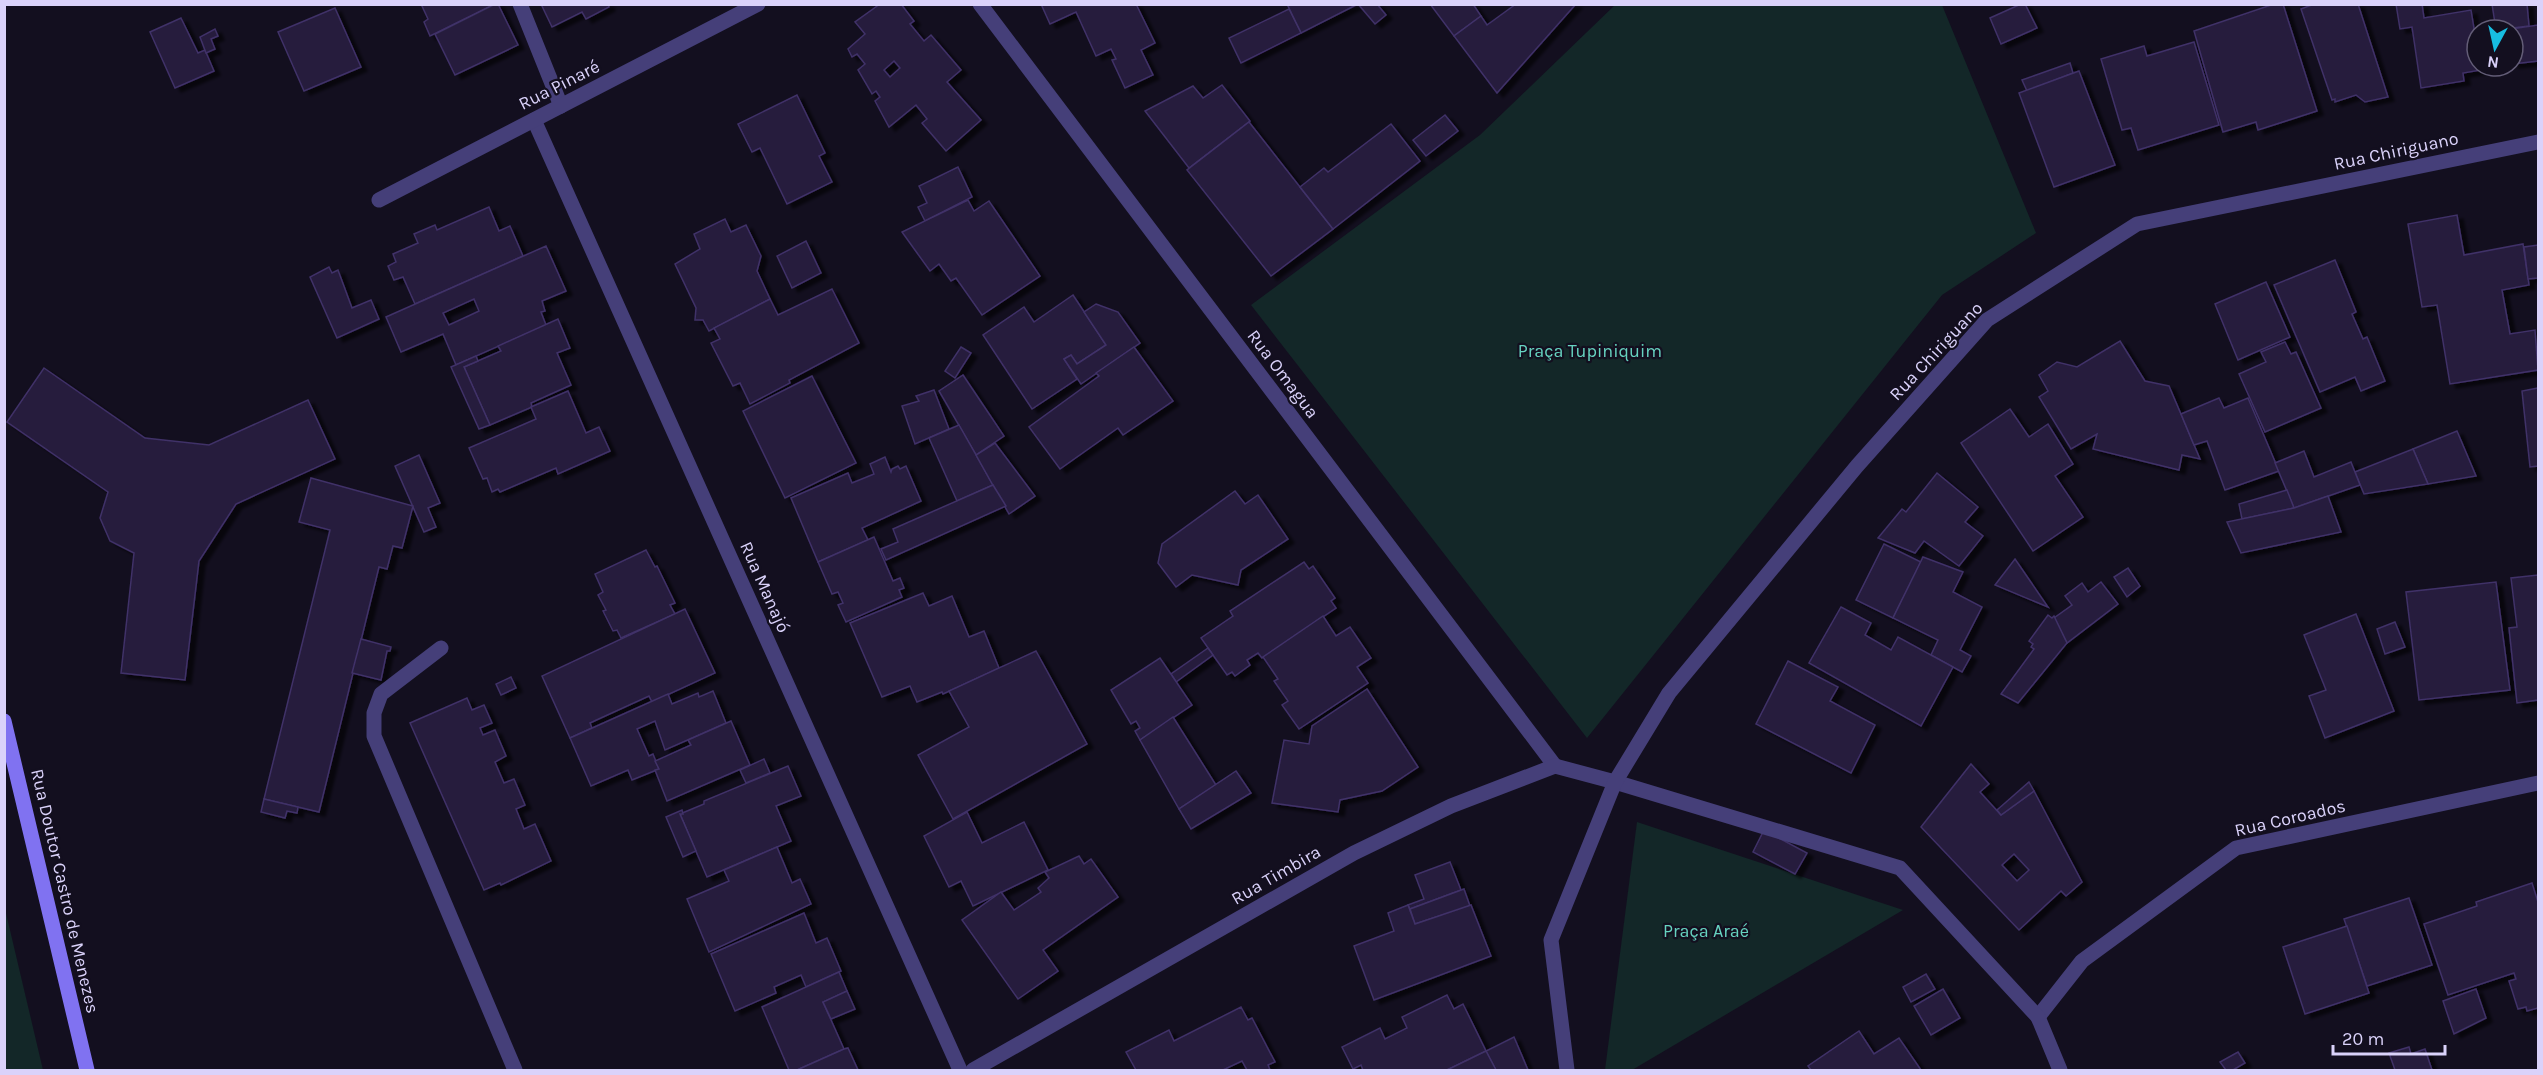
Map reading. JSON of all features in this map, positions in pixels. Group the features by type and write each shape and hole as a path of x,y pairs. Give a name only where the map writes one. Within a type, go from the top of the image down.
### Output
{"street":[{"path":"520,4 561,106"},
{"name":"Rua Pinaré","path":"379,200 758,4"},
{"name":"Rua Omagua","path":"980,4 1555,766"},
{"name":"Rua Manajó","path":"534,120 960,1071"},
{"name":"Rua Chiriguano","path":"1615,782 1669,693 1857,466 1987,320 2137,224 2538,142"},
{"path":"441,648 381,694 374,713 374,736 515,1071"},
{"name":"Rua Doutor Castro de Menezes","path":"4,721 87,1071"},
{"path":"1555,766 1900,868 2038,1017 2060,1071"},
{"name":"Rua Timbira","path":"973,1071 1354,853 1451,806 1555,766"},
{"path":"1567,1071 1551,940 1615,782"},
{"name":"Rua Coroados","path":"2038,1017 2082,961 2236,848 2538,783"}],"green space":[{"name":"Praça Tupiniquim","path":"1615,5 1942,5 2036,233 1942,295 1587,738 1251,305 1480,135"},
{"name":"Praça Araé","path":"1637,822 1903,910 1632,1070 1605,1070"},
{"path":"5,909 43,1070 5,1070"}],"building":[{"path":"421,4 495,4 430,36 424,22 428,19"},
{"path":"498,4 518,45 455,75 435,34"},
{"path":"541,4 608,4 609,7 586,19 582,12 552,27"},
{"path":"880,4 901,4 914,21 910,24 924,41 931,35 961,70 947,82 981,120 946,151 922,123 927,119 916,105 889,127 875,101 880,97 876,91 872,94 858,70 865,64 857,54 852,57 848,49 865,34 855,22","holes":["894,61 900,68 890,77 884,70"]},
{"path":"1041,4 1136,4 1155,43 1141,50 1153,75 1125,88 1112,60 1116,59 1111,49 1096,56 1076,12 1050,24"},
{"path":"1287,4 1358,4 1301,33"},
{"path":"1358,4 1377,4 1386,15 1375,24"},
{"path":"1430,4 1473,4 1481,16 1454,36"},
{"path":"1516,4 1576,4 1497,93 1454,36 1481,16 1487,25"},
{"path":"2025,4 2037,28 2001,44 1990,18"},
{"path":"2274,4 2283,4 2317,111 2258,130 2256,122 2223,132 2194,31"},
{"path":"2314,4 2358,4 2388,97 2365,102 2356,95 2335,102 2335,99 2332,100 2301,9"},
{"path":"2396,4 2422,4 2424,18 2471,10 2472,18 2465,18 2464,81 2421,88 2412,27 2400,29"},
{"path":"2492,4 2527,4 2529,26 2525,26 2525,18 2494,18"},
{"path":"335,8 361,67 304,91 278,32"},
{"path":"1289,9 1301,33 1241,63 1229,38"},
{"path":"181,18 198,53 205,50 214,71 175,88 150,32"},
{"path":"2538,25 2538,61 2525,63 2525,27"},
{"path":"215,29 218,36 211,39 215,49 206,53 200,37"},
{"path":"2194,42 2219,125 2138,150 2131,128 2122,130 2101,59 2144,46 2147,56"},
{"path":"2070,63 2073,73 2027,91 2022,80"},
{"path":"2079,71 2115,165 2054,187 2019,93"},
{"path":"1222,85 1250,121 1189,168 1145,111 1193,86 1203,98"},
{"path":"797,95 825,153 819,156 832,182 787,204 760,148 752,152 738,124"},
{"path":"1445,115 1458,131 1426,156 1413,140"},
{"path":"1249,122 1333,229 1271,276 1187,170"},
{"path":"1391,124 1420,161 1333,229 1300,187 1324,168 1328,172"},
{"path":"958,167 972,197 925,221 918,207 927,203 919,186"},
{"path":"968,200 974,211 989,201 1040,276 982,315 956,278 951,281 939,264 930,271 902,232"},
{"path":"489,207 499,231 510,226 523,256 415,304 403,277 394,280 388,266 396,262 393,254 418,243 414,234 435,225 437,230"},
{"path":"2457,215 2464,255 2523,244 2529,285 2502,290 2510,334 2535,330 2538,370 2450,384 2437,305 2422,307 2408,224"},
{"path":"725,219 731,232 746,225 761,256 757,271 770,299 709,331 703,320 695,320 696,308 675,264 700,249 694,234"},
{"path":"806,241 821,273 792,288 777,256"},
{"path":"2538,245 2538,278 2528,279 2524,247"},
{"path":"546,246 566,291 542,301 545,311 541,312 546,325 456,365 443,334 401,352 386,317","holes":["474,299 479,311 449,325 443,313"]},
{"path":"2335,260 2356,312 2352,314 2363,339 2367,337 2385,381 2361,391 2355,377 2320,392 2274,285"},
{"path":"329,267 332,273 338,270 352,308 371,300 379,319 337,338 310,277"},
{"path":"2266,282 2290,337 2238,360 2215,304"},
{"path":"832,289 859,343 789,380 790,383 750,404 740,383 733,386 711,343 720,339 714,328 770,299 778,315"},
{"path":"1073,295 1106,345 1077,364 1071,355 1064,359 1077,379 1032,409 983,335 1024,307 1034,322"},
{"path":"1096,304 1118,312 1140,343 1081,384 1064,359 1071,355 1077,364 1106,345 1084,312"},
{"path":"558,319 570,348 557,353 571,385 531,403 532,407 490,425 464,367 501,351 498,346"},
{"path":"2120,341 2145,381 2169,386 2200,459 2182,455 2179,470 2093,449 2097,434 2071,449 2039,397 2048,391 2039,375 2057,362 2077,367"},
{"path":"2285,342 2291,354 2296,352 2321,408 2265,432 2239,374 2266,362 2261,352"},
{"path":"961,347 971,353 955,378 945,371"},
{"path":"1134,347 1173,401 1123,435 1118,428 1060,469 1029,427 1099,376 1096,373"},
{"path":"476,356 478,361 464,367 490,425 479,429 451,367"},
{"path":"44,368 145,438 209,445 308,400 335,459 236,504 199,561 185,680 121,673 134,553 110,541 100,518 108,492 7,422"},
{"path":"963,375 1004,436 976,455 939,391"},
{"path":"812,376 856,463 785,498 743,411"},
{"path":"2538,388 2538,466 2530,467 2522,391"},
{"path":"934,390 949,429 915,444 902,406 919,401 916,396"},
{"path":"568,391 586,433 599,427 610,451 558,474 556,468 500,492 498,489 492,492 487,478 483,479 469,448 536,419 531,407"},
{"path":"2219,398 2224,408 2248,398 2279,471 2225,490 2207,441 2194,445 2181,414"},
{"path":"2010,409 2029,437 2048,424 2073,464 2055,476 2083,517 2033,551 1961,443"},
{"path":"959,425 993,485 957,501 929,438"},
{"path":"2457,431 2476,476 2428,484 2413,449"},
{"path":"995,443 1035,496 1009,514 976,455"},
{"path":"2413,449 2428,484 2364,494 2355,472"},
{"path":"2304,451 2314,477 2351,462 2360,485 2294,508 2275,463"},
{"path":"419,455 440,503 428,508 436,527 424,532 395,466"},
{"path":"885,457 891,472 898,466 900,469 906,466 921,501 862,528 868,540 818,562 791,498 848,473 852,483 874,474 870,464"},
{"path":"1937,473 1978,507 1965,522 1983,536 1959,566 1924,541 1915,553 1878,538 1902,509 1906,512"},
{"path":"311,478 413,506 402,548 393,546 387,569 379,567 319,812 264,799 330,530 299,522"},
{"path":"993,485 1006,506 886,560 881,549 898,542 893,529"},
{"path":"2287,490 2294,508 2242,519 2239,504"},
{"path":"1235,491 1245,504 1258,495 1288,539 1241,570 1238,585 1192,575 1176,587 1158,563 1162,544"},
{"path":"2328,496 2341,532 2241,553 2227,522 2294,508"},
{"path":"874,537 893,581 900,578 904,588 899,590 902,597 846,622 838,605 843,603 838,592 832,594 818,562"},
{"path":"1884,544 1921,562 1893,618 1856,600"},
{"path":"646,550 655,567 657,566 675,603 670,605 675,614 621,638 617,630 613,631 603,611 606,610 598,595 603,592 595,574"},
{"path":"1923,557 1963,572 1953,592 1982,607 1960,650 1971,656 1962,672 1931,655 1938,640 1893,618"},
{"path":"2015,559 2048,607 1995,585"},
{"path":"1304,562 1309,569 1313,566 1335,598 1331,601 1336,608 1262,658 1258,653 1247,660 1250,665 1235,676 1232,672 1227,675 1201,638 1233,616 1230,611"},
{"path":"2128,568 2140,586 2127,597 2114,577"},
{"path":"2538,575 2538,700 2517,703 2509,628 2517,627 2511,578"},
{"path":"2101,582 2118,604 2067,643 2054,618 2072,605 2065,596 2082,583 2088,592"},
{"path":"2496,582 2510,690 2419,700 2406,592"},
{"path":"923,593 929,606 952,596 969,637 984,631 999,668 943,694 942,692 917,702 910,686 882,697 850,623"},
{"path":"1841,607 1871,623 1865,635 1891,650 1898,637 1953,667 1921,726 1809,663"},
{"path":"685,609 715,673 652,702 649,696 590,723 592,728 570,738 542,676"},
{"path":"2356,614 2394,711 2325,738 2309,696 2326,690 2304,635"},
{"path":"2048,615 2052,618 2054,616 2067,643 2018,703 2001,694 2034,649 2031,647 2033,644 2029,641"},
{"path":"1323,616 1336,636 1350,627 1371,658 1357,667 1368,683 1299,729 1282,705 1288,701 1274,681 1278,679 1263,657"},
{"path":"2395,622 2405,647 2385,654 2377,629"},
{"path":"361,639 391,647 390,651 387,651 381,680 352,673"},
{"path":"1208,648 1213,655 1176,682 1171,674"},
{"path":"1036,651 1087,744 953,819 918,755 969,727 949,691"},
{"path":"1160,658 1192,705 1140,740 1135,731 1140,728 1136,721 1131,724 1111,690"},
{"path":"1788,661 1838,687 1830,701 1875,725 1851,773 1756,724"},
{"path":"511,677 516,688 501,695 496,684"},
{"path":"1367,689 1418,767 1382,791 1340,800 1338,812 1272,803 1284,740 1309,744 1312,726"},
{"path":"713,691 726,723 665,750 655,721 637,729 649,756 653,754 659,769 632,780 628,770 591,786 570,738 668,694 672,704 698,693 699,697"},
{"path":"467,698 472,710 484,705 492,723 480,728 483,735 495,730 506,756 495,762 504,783 514,779 525,805 516,809 524,829 535,824 551,861 501,885 500,883 484,890 410,723"},
{"path":"1173,717 1216,785 1179,809 1140,740"},
{"path":"731,721 750,765 667,801 655,770 659,769 655,761 691,745 688,740"},
{"path":"764,759 770,773 746,783 740,770"},
{"path":"1971,764 1989,784 1980,792 2001,815 2034,791 2082,882 2066,896 2061,891 2019,930 1921,827","holes":["2014,854 2029,870 2017,881 2002,865"]},
{"path":"788,766 801,796 776,806 791,841 707,877 680,814 704,804 704,801"},
{"path":"1236,771 1251,793 1191,829 1179,809"},
{"path":"2029,782 2034,791 2001,815 1997,810"},
{"path":"264,799 298,807 297,813 287,811 285,818 261,812"},
{"path":"682,810 683,814 680,814 696,851 683,857 666,817"},
{"path":"967,812 982,843 1024,822 1048,870 973,906 961,881 949,887 924,836"},
{"path":"1764,830 1807,853 1795,874 1753,852"},
{"path":"777,847 792,883 800,879 811,904 709,952 687,899 729,881 724,870"},
{"path":"1079,856 1084,864 1091,859 1118,897 1043,950 1058,971 1018,999 962,920 1001,892 1014,910 1041,892 1038,888 1049,878 1045,872"},
{"path":"1450,862 1461,890 1410,909 1408,905 1424,899 1415,875"},
{"path":"2532,883 2538,902 2538,1008 2527,1011 2526,1007 2518,1009 2509,981 2516,979 2514,973 2448,995 2424,924 2477,906 2476,902"},
{"path":"1464,889 1470,906 1415,924 1410,909"},
{"path":"2409,898 2432,965 2367,986 2344,919"},
{"path":"1408,905 1415,924 1471,905 1491,956 1374,1000 1354,946 1394,931 1388,913"},
{"path":"804,913 816,943 827,938 841,971 806,987 801,975 774,987 776,993 735,1011 711,954"},
{"path":"2347,926 2369,993 2305,1014 2283,947"},
{"path":"839,972 847,991 823,1002 844,1049 797,1070 789,1070 762,1007"},
{"path":"1926,974 1935,989 1911,1002 1903,987"},
{"path":"1943,989 1960,1018 1931,1035 1914,1006"},
{"path":"2476,989 2486,1018 2454,1034 2443,1001"},
{"path":"847,991 855,1009 831,1019 823,1002"},
{"path":"1447,995 1454,1009 1463,1004 1486,1051 1447,1070 1363,1070 1361,1065 1353,1069 1342,1047 1380,1028 1385,1039 1407,1028 1402,1017"},
{"path":"1241,1007 1248,1020 1252,1018 1275,1062 1268,1065 1270,1070 1247,1070 1242,1061 1223,1070 1136,1070 1126,1052 1169,1030 1174,1041"},
{"path":"1859,1031 1874,1054 1899,1038 1921,1070 1811,1070 1808,1066"},
{"path":"1514,1037 1528,1070 1496,1070 1486,1051"},
{"path":"2409,1047 2411,1054 2425,1049 2432,1070 2395,1070 2389,1053"},
{"path":"848,1048 858,1070 797,1070 844,1049"},
{"path":"1486,1051 1496,1070 1447,1070"},
{"path":"2238,1052 2245,1063 2233,1070 2226,1070 2220,1062"}]}
